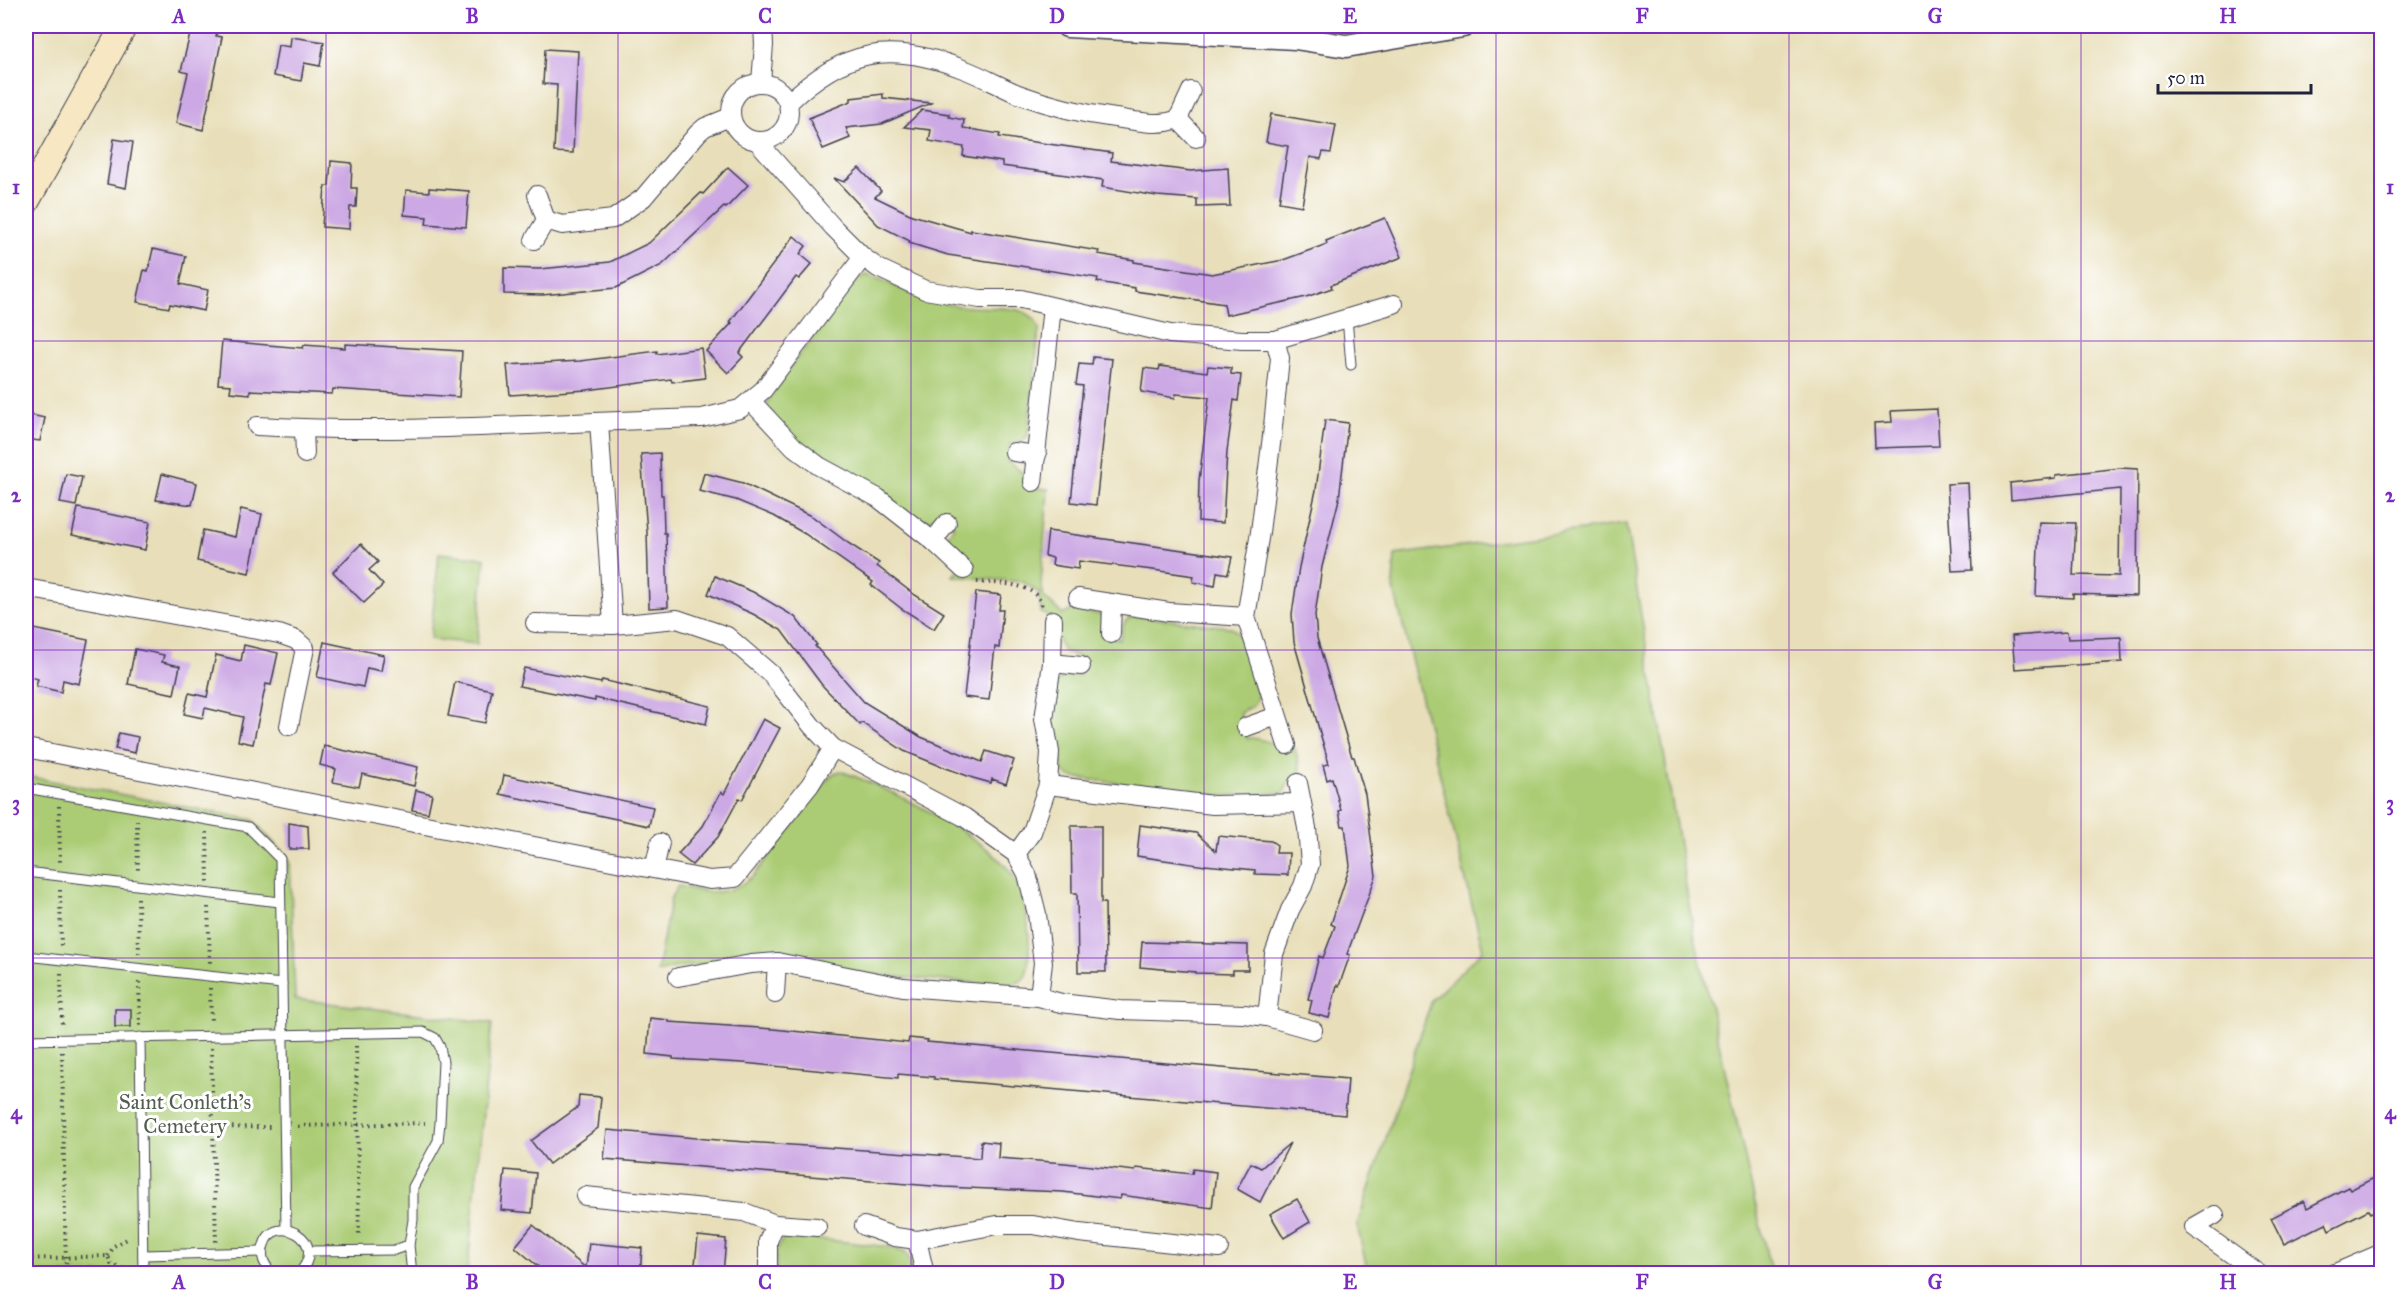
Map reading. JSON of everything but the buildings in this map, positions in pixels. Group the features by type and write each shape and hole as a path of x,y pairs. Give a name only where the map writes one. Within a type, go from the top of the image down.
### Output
{"main road":[{"path":"26,202 124,26"}],"street":[{"path":"762,82 763,26"},
{"path":"1067,26 1294,38 1346,46 1463,26"},
{"path":"788,103 810,82 840,63 856,57 893,53 935,60 1020,94 1093,115 1156,124 1178,119"},
{"path":"757,141 776,137 787,122 788,103 778,89 762,82 745,86 738,92 730,108 730,117 740,134 757,141 833,227 863,257 878,268 925,290 980,299 1021,299 1170,334 1216,340 1275,340 1394,304"},
{"path":"1178,119 1191,91"},
{"path":"546,220 562,225 613,219 643,198 698,133 705,127 730,117"},
{"path":"1178,119 1196,138"},
{"path":"537,195 546,220"},
{"path":"534,240 546,220"},
{"path":"257,426 304,429 456,427 702,418 724,414 751,401 763,390 847,275 863,257"},
{"path":"1033,482 1052,307"},
{"path":"1275,340 1280,358 1274,425 1246,617 1287,745"},
{"path":"751,401 777,431 819,466 878,498 933,541 964,570"},
{"path":"599,422 613,625"},
{"path":"304,429 305,454"},
{"path":"1014,452 1037,455"},
{"path":"933,541 947,523"},
{"path":"26,588 279,634 296,640 305,648 289,726"},
{"path":"1078,598 1169,612 1246,617"},
{"path":"1111,634 1112,603"},
{"path":"534,623 613,625 677,620 727,636 771,674 812,726 833,748 964,817 1016,854 1027,874 1037,914 1043,963 1039,997"},
{"path":"1016,854 1032,832 1048,785 1050,752 1044,719 1052,663 1053,620"},
{"path":"1052,663 1081,666"},
{"path":"1246,727 1277,716"},
{"path":"26,748 710,880 735,878 810,785 833,748"},
{"path":"1267,1017 1274,954 1310,864 1307,828 1298,783"},
{"path":"1048,785 1213,805 1302,803"},
{"path":"654,869 660,843"},
{"path":"678,977 751,964 777,962 903,987 1039,997 1061,1003 1120,1010 1244,1014 1267,1017 1313,1030"},
{"path":"774,994 777,962"},
{"path":"585,1196 744,1212 775,1224 817,1227"},
{"path":"2215,1215 2194,1227 2259,1274"},
{"path":"768,1274 768,1241 775,1224"},
{"path":"864,1226 895,1237 917,1240 997,1225 1033,1225 1079,1233 1219,1248"},
{"path":"917,1240 925,1274"},
{"path":"2333,1274 2382,1253"}],"lane":[{"path":"1347,318 1351,365"},
{"path":"26,788 248,827 280,859 286,1229"},
{"path":"26,872 280,902"},
{"path":"26,956 282,984"},
{"path":"26,1040 423,1032 435,1038 440,1047 443,1062 440,1123 438,1141 413,1187 413,1220 409,1245 412,1274"},
{"path":"140,1037 143,1274"},
{"path":"273,1274 265,1266 261,1252 265,1240 274,1232 286,1229 297,1232 306,1240 309,1251 307,1263 298,1274"},
{"path":"309,1251 394,1250 409,1245"},
{"path":"143,1255 261,1252"}],"path":[{"path":"964,570 956,579 1028,588 1037,595 1042,603 1044,618 1053,620"},
{"path":"136,807 140,1037"},
{"path":"356,1033 359,1274"},
{"path":"108,1256 114,1246 126,1240 142,1225"},
{"path":"26,1259 108,1256"},
{"path":"108,1256 111,1264 128,1270 131,1274"}],"green space":[{"path":"866,275 934,301 962,306 1010,309 1028,314 1035,320 1039,329 1028,434 1024,440 1009,444 1008,462 1023,473 1025,487 1048,489 1041,583 1044,597 1063,615 1073,609 1102,615 1105,624 1104,637 1120,639 1125,622 1134,616 1230,627 1241,639 1245,648 1258,696 1253,706 1240,713 1247,738 1295,748 1301,774 1293,776 1283,793 1220,796 1070,777 1060,769 1061,761 1052,721 1056,682 1068,675 1080,675 1081,658 1063,651 1047,615 1041,613 1039,593 1023,582 953,576 964,562 947,543 948,535 954,526 938,516 929,520 919,520 803,450 766,406 788,370 855,281"},
{"path":"1626,524 1693,929 1771,1273 1368,1273 1357,1225 1432,1000 1483,950 1393,585 1395,555"},
{"path":"439,553 485,558 477,644 430,639"},
{"path":"840,771 884,789 938,816 988,849 1006,866 1020,891 1028,925 1028,969 1021,981 1009,986 862,974 774,948 718,962 657,972 671,897 678,886 718,892 745,882 754,875 831,775"},
{"name":"Saint Conleth's Cemetery","path":"26,776 253,820 290,860 295,999 492,1023 467,1273 26,1273"},
{"path":"790,1236 890,1247 906,1253 912,1263 913,1273 776,1274 776,1253 782,1240"}]}
